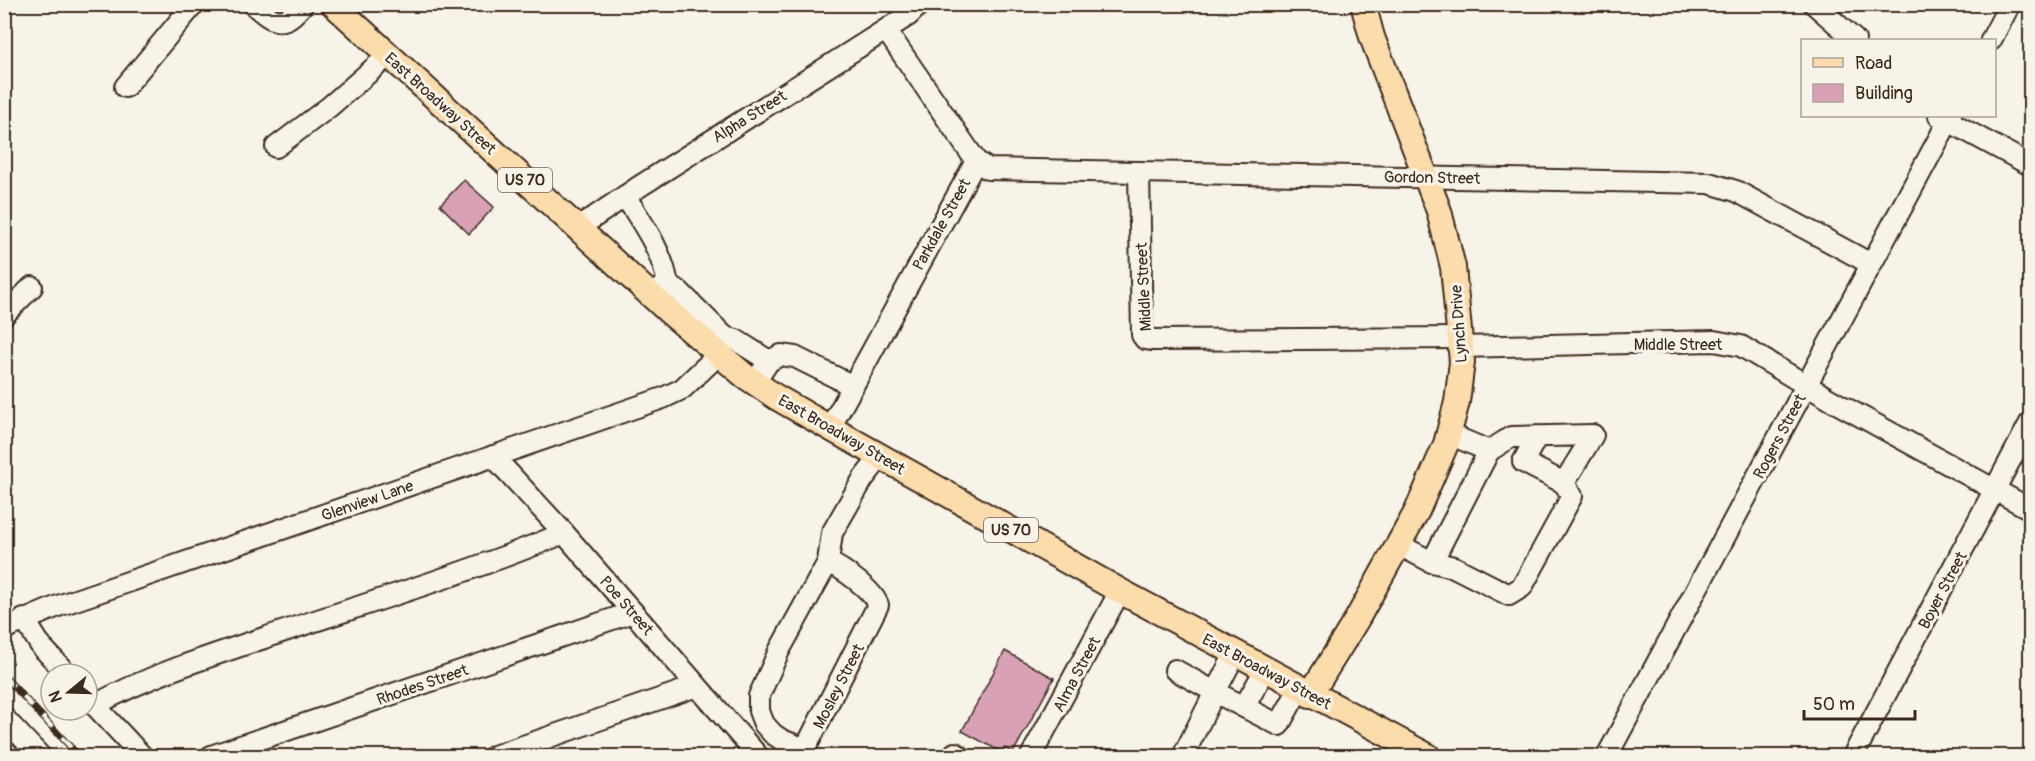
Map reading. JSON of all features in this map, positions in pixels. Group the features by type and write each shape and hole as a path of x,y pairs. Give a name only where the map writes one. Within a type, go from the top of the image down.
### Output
{"main road":[{"name":"East Broadway Street","path":"333,4 578,228 659,290 755,382 830,428 1120,591 1428,756"},
{"name":"Lynch Drive","path":"1305,692 1399,545 1417,511 1449,434 1457,402 1462,362 1453,267 1439,211 1372,37 1363,4"}],"street":[{"path":"125,87 194,4"},
{"path":"253,4 264,14 277,21 287,20 303,4"},
{"name":"Alpha Street","path":"578,228 909,15 920,4"},
{"path":"1814,4 1854,39"},
{"path":"1992,39 2010,4"},
{"name":"Parkdale Street","path":"830,428 976,161 886,30"},
{"path":"276,147 338,99 389,55"},
{"path":"1946,117 2031,165"},
{"name":"Rogers Street","path":"1607,756 1871,264 1946,117"},
{"name":"Gordon Street","path":"976,161 988,169 1709,183 1736,191 1871,264"},
{"name":"Middle Street","path":"1139,172 1142,334 1145,339 1461,342 1714,341 1741,346 1806,385 2031,509"},
{"path":"625,196 663,263 659,290"},
{"path":"4,315 32,287"},
{"path":"718,346 736,340 769,361"},
{"name":"Glenview Lane","path":"12,621 663,398 682,389 718,346"},
{"path":"755,382 769,361 782,354 795,357 853,386"},
{"name":"Boyer Street","path":"1853,756 2031,423"},
{"path":"1449,434 1489,451"},
{"path":"1432,562 1489,451 1511,437 1593,435 1564,483"},
{"path":"1399,545 1432,562 1454,567 1509,595 1522,587 1572,496 1564,483 1523,462 1537,436"},
{"name":"Poe Street","path":"493,456 564,533 758,756"},
{"name":"Mosley Street","path":"828,562 839,567 856,581 876,600 878,606 805,749 772,734 764,724 759,711 759,696 779,651 828,562 832,533 863,480 881,456"},
{"path":"99,697 307,623 396,596 564,533"},
{"name":"Alma Street","path":"1031,756 1120,591"},
{"name":"Rhodes Street","path":"211,756 633,612"},
{"path":"12,621 56,662"},
{"path":"1185,752 1234,654"},
{"path":"1175,670 1279,725 1305,692"},
{"path":"1244,707 1265,670"},
{"path":"494,756 697,686"},
{"path":"99,709 142,756"},
{"path":"4,718 40,756"}],"building":[{"path":"464,180 494,207 469,234 440,205"},
{"path":"1005,651 1054,678 1013,753 1005,748 1003,753 962,731"}],"railway":[{"path":"4,676 79,756"}]}
